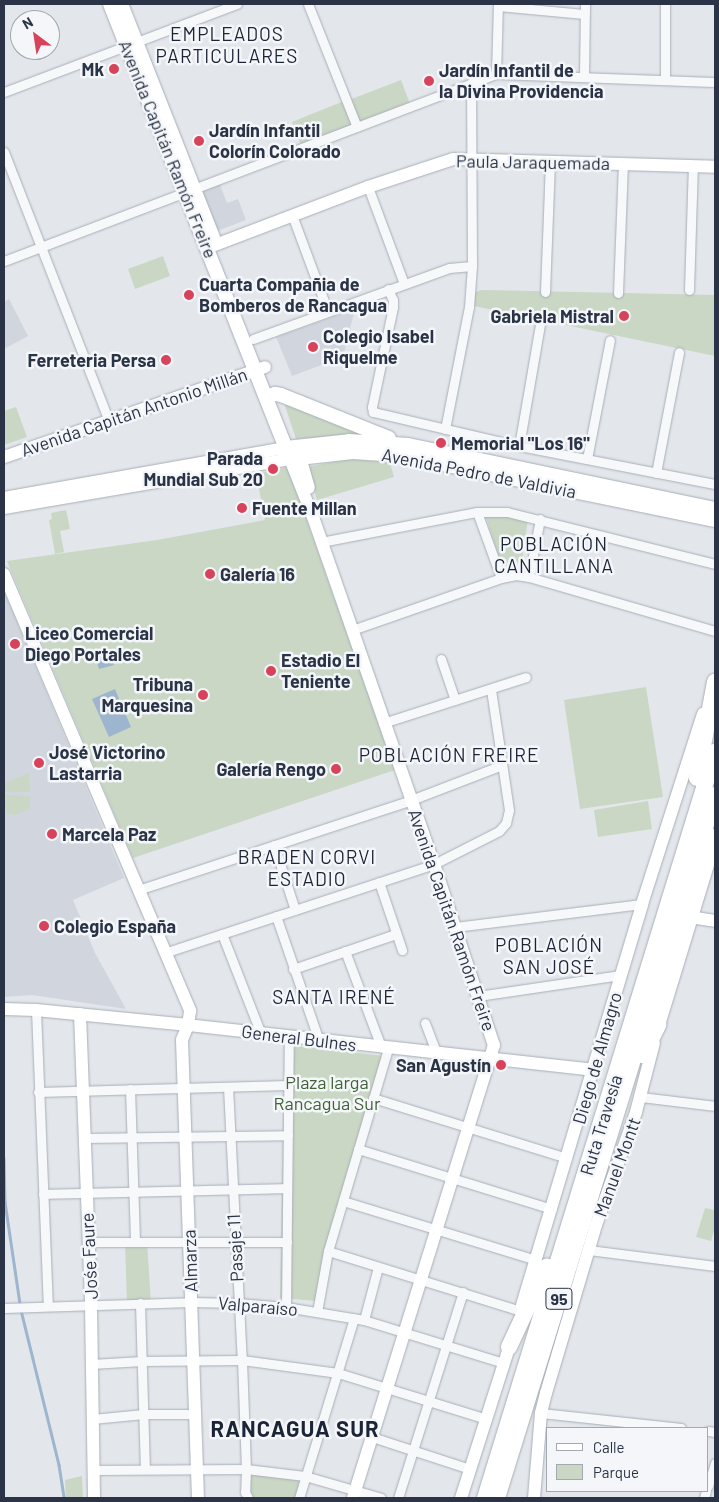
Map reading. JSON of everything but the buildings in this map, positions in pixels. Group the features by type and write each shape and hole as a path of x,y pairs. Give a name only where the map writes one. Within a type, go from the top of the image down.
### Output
{"highway":[{"path":"686,844 715,682"},
{"name":"Ruta Travesía","path":"485,1498 715,752"},
{"name":"Ruta Travesía","path":"497,1498 715,795"},
{"path":"621,1100 658,1025"},
{"path":"507,1355 559,1236 575,1208"}],"main road":[{"name":"Avenida Capitán Ramón Freire","path":"110,4 131,44 293,453 321,542 494,1041 438,1229 354,1494"},
{"name":"Avenida Capitán Ramón Freire","path":"122,4 131,44"},
{"name":"Paula Jaraquemada","path":"216,245 292,215 442,161 472,159 715,167"},
{"name":"Avenida Capitán Ramón Freire","path":"188,191 216,245 225,279 253,339 260,369"},
{"name":"Avenida Capitán Antonio Millán","path":"4,457 260,369"},
{"name":"Avenida Pedro de Valdivia","path":"271,396 408,445 715,509"},
{"name":"Avenida Pedro de Valdivia","path":"4,508 349,441 408,445"},
{"name":"Avenida Pedro de Valdivia","path":"4,498 293,453 353,452 398,455 715,520"},
{"path":"642,494 690,496 715,501"},
{"name":"Almarza","path":"4,574 190,1011 188,1025 182,1040 198,1498"},
{"name":"Diego de Almagro","path":"461,1498 552,1209 594,1070 620,975 715,676"},
{"name":"Manuel Montt","path":"534,1498 541,1413 554,1360 588,1250 641,1097 658,1025 715,839"},
{"path":"690,917 715,920"},
{"name":"General Bulnes","path":"4,1009 36,1010 188,1025 436,1054 594,1070"},
{"name":"Jośe Faure","path":"80,1014 87,1242 91,1306 94,1498"}],"street":[{"path":"4,92 131,44 215,8 237,4"},
{"path":"308,4 357,127"},
{"path":"584,77 585,4"},
{"path":"665,4 665,80"},
{"path":"496,74 498,5 584,14"},
{"path":"4,261 496,74 715,82"},
{"path":"445,429 469,307 472,266 471,84"},
{"path":"4,152 109,421"},
{"path":"545,292 550,162"},
{"path":"618,293 622,163"},
{"path":"689,290 694,166"},
{"path":"368,187 404,284"},
{"path":"292,215 328,312"},
{"path":"253,339 449,268 472,266"},
{"path":"388,289 393,300 393,307 372,411 518,446 715,484"},
{"path":"518,446 540,325"},
{"path":"587,459 610,340"},
{"path":"656,473 679,352"},
{"path":"477,512 501,578"},
{"path":"321,542 477,512 507,512 715,564"},
{"path":"529,577 540,519"},
{"path":"352,630 501,578 516,575 529,577 715,631"},
{"path":"441,659 455,700"},
{"path":"383,723 526,677"},
{"path":"164,953 434,864 494,835 506,823 508,806 491,689"},
{"path":"138,890 411,800 502,765"},
{"path":"274,845 295,910"},
{"path":"379,882 402,950"},
{"path":"455,927 642,904"},
{"path":"276,916 319,1041"},
{"path":"222,934 261,1034"},
{"path":"293,969 396,934"},
{"path":"317,1312 328,1251 373,1098 385,1048 345,951"},
{"path":"478,996 620,975"},
{"path":"36,1010 48,1306"},
{"path":"425,1023 436,1054"},
{"path":"286,1307 289,1037"},
{"path":"38,1092 288,1085"},
{"name":"Pasaje 11","path":"228,1087 242,1360 246,1469 245,1492 248,1498"},
{"path":"130,1089 135,1242"},
{"path":"641,1097 715,1106"},
{"path":"373,1098 567,1158"},
{"path":"84,1138 288,1135"},
{"path":"358,1149 552,1209"},
{"path":"43,1194 287,1188"},
{"path":"343,1201 536,1260"},
{"path":"87,1242 286,1242"},
{"path":"588,1250 715,1266"},
{"path":"328,1251 520,1310"},
{"path":"364,1320 378,1266"},
{"path":"398,1498 427,1400 463,1292"},
{"name":"Valparaíso","path":"4,1308 140,1303 238,1302 286,1307 354,1318 445,1345 507,1355"},
{"path":"140,1303 145,1468"},
{"path":"299,1498 354,1318"},
{"path":"91,1364 142,1361 242,1360 338,1373 487,1419"},
{"path":"541,1413 672,1427"},
{"path":"92,1419 144,1414 195,1414"},
{"path":"372,1437 470,1469"},
{"path":"709,1483 715,1463"},
{"path":"94,1470 145,1468 246,1469 305,1476 354,1494 380,1498"}],"shaded area":[{"path":"219,182 227,203 238,199 246,220 217,231 200,190"},
{"path":"9,299 28,336 4,349 4,302"},
{"name":"Colegio Isabel Riquelme","path":"355,309 343,357 292,376 276,337"},
{"path":"4,591 124,878 73,900 95,953 126,1009 32,995 4,997"}],"green space":[{"path":"401,80 410,104 358,124 349,100"},
{"path":"344,101 353,125 301,145 292,122"},
{"path":"163,256 170,276 135,289 128,269"},
{"path":"481,290 715,295 715,356 474,306 475,292"},
{"path":"283,400 369,435 296,439"},
{"path":"16,407 27,437 4,445 4,411"},
{"path":"350,459 390,463 394,477 317,500 307,467"},
{"name":"Estadio El Teniente","path":"288,467 395,770 133,858 7,561 157,540 265,520 256,474"},
{"path":"66,510 70,529 60,531 64,552 55,554 49,520 52,519 51,513"},
{"path":"499,516 528,519 522,561 502,567 486,517"},
{"path":"646,687 663,797 580,809 564,700"},
{"path":"29,773 30,792 4,792 4,784"},
{"path":"4,795 30,796 30,809 14,815 4,812"},
{"path":"648,801 652,829 598,837 594,810"},
{"name":"Plaza larga Rancagua Sur","path":"288,1045 384,1056 317,1301 280,1298 284,1083"},
{"path":"705,1208 715,1210 715,1227 711,1241 696,1237"},
{"path":"125,1242 147,1242 151,1303 127,1304"},
{"path":"246,1469 305,1476 299,1498 248,1498"},
{"path":"82,1476 83,1498 66,1498 65,1480"}],"water":[{"path":"110,651 114,665 99,669 95,654"},
{"path":"115,689 131,727 109,737 92,699"}],"waterway":[{"path":"4,1158 5,1202 20,1304"},
{"path":"21,1310 59,1465 64,1498"}],"place":[{"name":"Mk","path":"114,69"},
{"name":"Jardín Infantil de la Divina Providencia","path":"429,81"},
{"name":"Jardín Infantil Colorín Colorado","path":"199,141"},
{"name":"Cuarta Compañia de Bomberos de Rancagua","path":"189,295"},
{"name":"Gabriela Mistral","path":"624,316"},
{"name":"Colegio Isabel Riquelme","path":"313,347"},
{"name":"Ferreteria Persa","path":"166,360"},
{"name":"Memorial \"Los 16\"","path":"441,443"},
{"name":"Parada Mundial Sub 20","path":"273,469"},
{"name":"Fuente Millan","path":"242,508"},
{"name":"Galería 16","path":"210,574"},
{"name":"Liceo Comercial Diego Portales","path":"15,644"},
{"name":"Estadio El Teniente","path":"271,671"},
{"name":"Tribuna Marquesina","path":"203,695"},
{"name":"José Victorino Lastarria","path":"39,763"},
{"name":"Galería Rengo","path":"336,769"},
{"name":"Marcela Paz","path":"52,834"},
{"name":"Colegio España","path":"44,926"},
{"name":"San Agustín","path":"501,1065"}],"district":[{"name":"EMPLEADOS PARTICULARES","path":"227,45"},
{"name":"POBLACIÓN CANTILLANA","path":"554,555"},
{"name":"POBLACIÓN FREIRE","path":"449,755"},
{"name":"BRADEN CORVI ESTADIO","path":"307,868"},
{"name":"POBLACIÓN SAN JOSÉ","path":"549,956"},
{"name":"SANTA IRENÉ","path":"334,997"},
{"name":"RANCAGUA SUR","path":"295,1429"}]}
